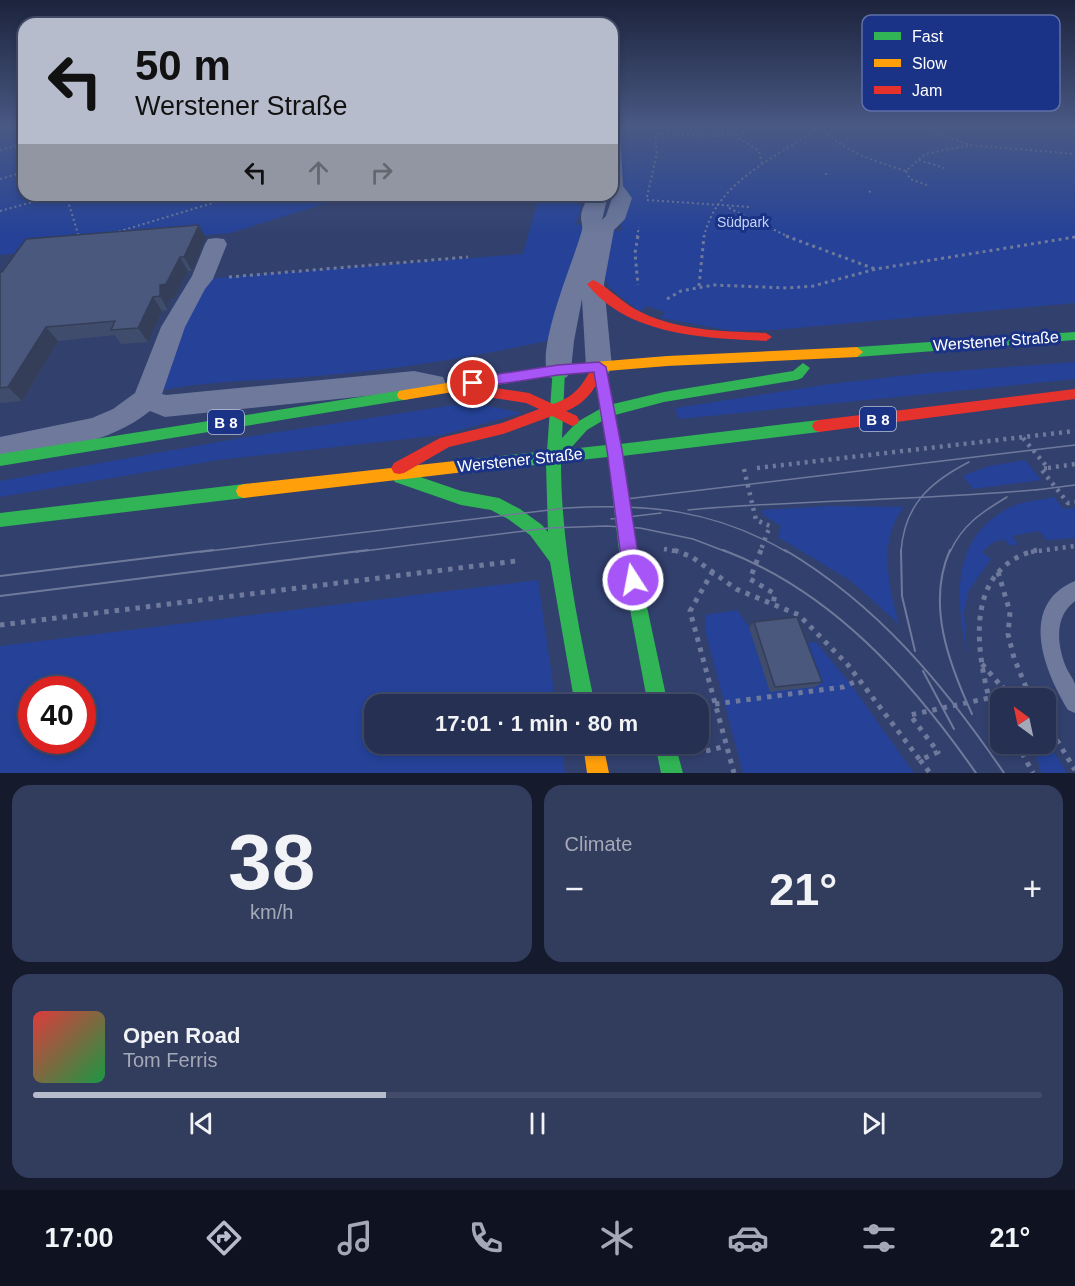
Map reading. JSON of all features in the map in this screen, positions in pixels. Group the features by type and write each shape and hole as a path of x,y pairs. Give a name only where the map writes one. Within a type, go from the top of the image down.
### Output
{"main road":[{"path":"553,457 582,426 607,411 671,395 797,375 815,355 787,340 707,335 649,321 612,302 594,284"},
{"name":"Werstener Straße","path":"0,460 558,370 667,361 815,355 1075,336"},
{"path":"390,474 445,441 503,428 556,410 577,400 587,390 599,367"},
{"path":"599,367 615,450 627,551 656,694"},
{"path":"558,370 553,457 554,509 558,559 583,694"},
{"path":"452,387 515,394 529,398 556,410 615,450"},
{"name":"Werstener Straße","path":"0,520 615,450 1075,394"},
{"path":"390,474 461,498 493,503 514,514 536,530 558,559"},
{"path":"595,754 598,773"},
{"path":"667,754 672,773"}],"street":[{"path":"599,367 594,284 599,228 591,216 600,201"},
{"path":"558,370 561,341 575,279 599,228"},
{"path":"0,449 96,429 123,417 146,399 173,327 202,279 216,244"},
{"name":"Werstener Straße","path":"146,399 165,406 414,381 452,387"}],"lane":[{"path":"1073,695 1056,669 1050,625 1052,613 1059,602 1075,591"}],"path":[{"path":"644,207 655,163"},
{"path":"881,163 906,171 910,179 927,185"},
{"path":"906,171 915,163"},
{"path":"929,163 944,168"},
{"path":"699,286 705,228 731,186 762,164"},
{"path":"0,179 18,174"},
{"path":"646,200 729,208 750,207"},
{"path":"0,211 36,201"},
{"path":"68,201 81,243"},
{"path":"104,236 219,201"},
{"path":"729,208 792,239 876,269"},
{"path":"640,224 635,253 637,282 640,288"},
{"path":"661,304 675,294 699,286 772,289 805,287 845,279 876,269 1075,237"},
{"path":"202,279 468,257"},
{"path":"734,470 1075,431"},
{"path":"1022,437 1048,468"},
{"path":"1075,464 1041,469 1068,503 1075,502"},
{"path":"744,469 756,520 770,526 750,579 775,594 773,605"},
{"path":"920,760 938,752 910,715 989,698 981,664 978,632 983,594 998,572 1022,555 1042,549 1075,546"},
{"path":"627,551 663,549 678,551 713,571 736,589 799,615 842,658 930,773"},
{"path":"0,625 512,561 558,559"},
{"path":"713,571 690,611 734,773"},
{"path":"998,572 1010,612 1008,634 1014,658 1026,688"},
{"path":"981,664 1002,687"},
{"path":"715,704 843,687 859,680"},
{"path":"1056,739 1075,770"},
{"path":"709,750 726,746"},
{"path":"1023,754 1033,773"}],"green space":[{"path":"0,163 18,163 18,201 334,201 230,233 0,255"},
{"name":"Südpark","path":"621,163 1075,163 1075,303 773,330 732,331 661,318 665,312 647,306 640,312 609,287 605,279 612,231 621,231 624,185"},
{"path":"538,201 564,201 582,205 576,224 589,227 551,340 405,366 317,376 215,383 154,392 204,279 523,254"},
{"path":"1075,362 1075,379 679,419 675,408 830,384 927,373"},
{"path":"455,405 488,406 522,413 442,435 218,460 0,497 0,481 246,437"},
{"path":"1025,460 1041,480 973,489 963,476 989,466"},
{"path":"1054,497 1064,509 1075,508 1075,538 1047,540 1039,531 1012,536 1018,544 1011,546 1003,539 992,543 982,552 991,559 969,590 964,612 967,653 960,610 960,589 962,569 968,550 978,533 993,518 1018,504"},
{"path":"829,506 904,507 890,534 888,549 889,579 899,624 851,581 778,537 781,526 763,515 762,510"},
{"path":"538,580 554,694 364,694 364,754 562,754 565,773 0,773 0,646"},
{"path":"737,610 749,627 770,691 799,643 816,642 849,682 914,773 743,773 706,634 705,615"},
{"path":"1036,754 1055,754 1067,773 1041,773"}],"building":[{"path":"199,225 184,257 180,257 166,284 160,285 160,296 153,297 138,328 111,330 115,321 46,327 8,387 0,388 0,272 26,239"},
{"path":"797,617 822,682 775,687 754,622"}],"tram line":[{"path":"626,499 1075,445"},
{"path":"921,498 942,478 969,462"},
{"path":"1043,489 1075,485"},
{"path":"921,498 1043,489"},
{"path":"1036,490 1043,489"},
{"path":"950,552 960,534 974,520 1007,497"},
{"path":"688,510 921,498"},
{"path":"901,552 907,521 921,498"},
{"path":"201,552 566,508 596,507 653,509 707,518 760,538 787,552"},
{"path":"611,519 661,513"},
{"path":"356,552 549,528 606,526 640,528 693,539 727,552"},
{"path":"0,576 213,550"},
{"path":"0,596 368,550"},
{"path":"723,550 799,589 834,614 866,642 924,705 976,773"},
{"path":"785,550 850,596 907,649 958,709 1004,773"},
{"path":"950,550 943,570 940,612 943,634 955,675 972,714"},
{"path":"901,552 902,596 915,651"},
{"path":"923,671 954,729"}],"traffic: fast":[{"path":"857,352 1075,336"},
{"path":"599,367 614,450 627,551 656,694"},
{"path":"553,457 582,426 607,411 664,397 797,375 803,368"},
{"path":"558,370 554,473 556,534 564,599 583,694"},
{"path":"0,460 404,395"},
{"path":"473,465 680,444 819,426"},
{"path":"400,477 461,498 493,503 514,514 536,530 558,559"},
{"path":"0,520 244,491"},
{"path":"667,754 672,773"}],"traffic: slow":[{"path":"404,395 558,370 667,361 857,352"},
{"path":"244,491 473,465"},
{"path":"595,754 598,773"}],"traffic: jam":[{"path":"593,284 631,313 652,322 696,332 766,337"},
{"path":"399,468 445,442 503,428 569,404 587,390 599,367"},
{"path":"456,387 529,398 572,420"},
{"path":"819,426 1075,394"}],"route":[{"path":"473,383 558,370 599,367 615,450 627,551 633,580"}]}
